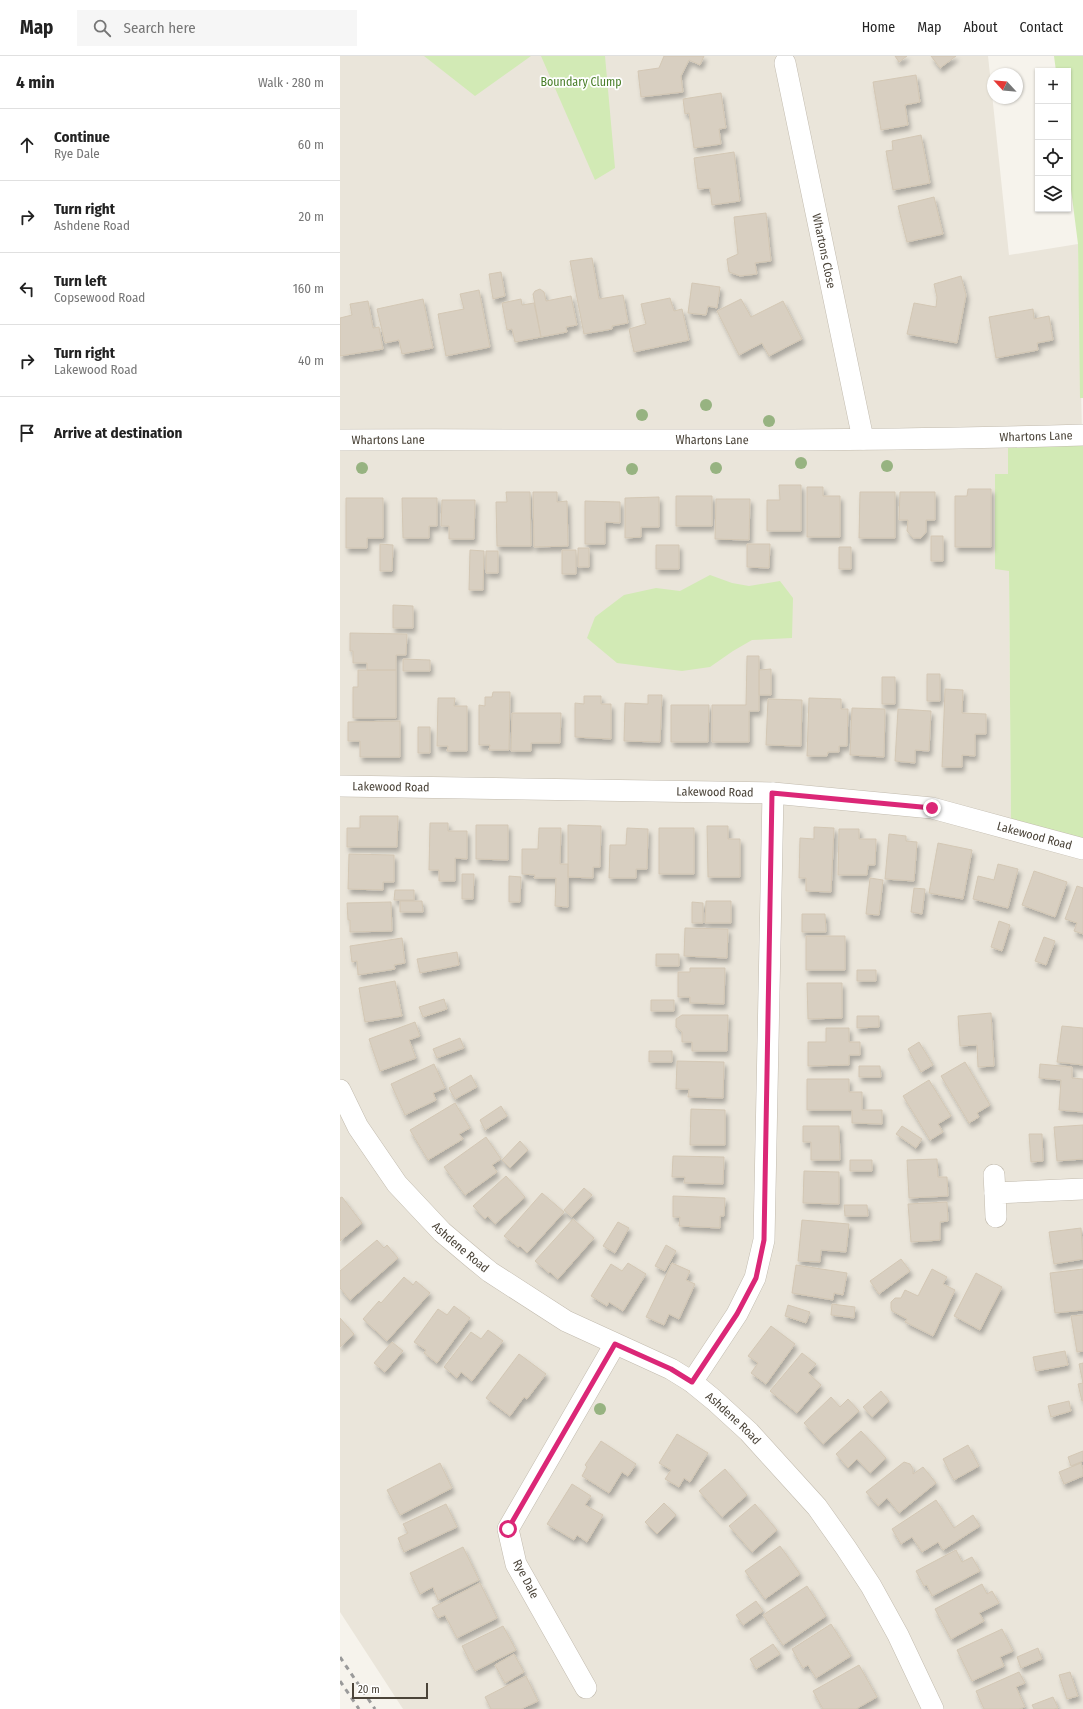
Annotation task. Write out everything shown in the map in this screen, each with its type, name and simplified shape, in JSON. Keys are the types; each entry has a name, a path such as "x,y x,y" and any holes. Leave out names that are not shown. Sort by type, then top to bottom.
{"street":[{"name":"Whartons Close","path":"785,63 863,439"},
{"name":"Whartons Lane","path":"340,440 863,439 1008,438 1083,435"},
{"name":"Lakewood Road","path":"340,786 772,793 932,808 1083,849"},
{"path":"692,1382 737,1314 756,1278 764,1240 772,793"},
{"name":"Ashdene Road","path":"340,1090 358,1127 397,1184 442,1232 490,1272 544,1308 566,1321 671,1369 692,1382 749,1432 817,1507 871,1586 898,1635 933,1709"},
{"path":"996,1217 994,1184 1083,1189"},
{"name":"Rye Dale","path":"586,1688 516,1564 508,1529 615,1344"}],"shaded area":[{"path":"340,56 988,56 989,68 987,68 987,104 993,104 1009,255 1078,244 1082,435 1008,439 1011,829 1083,849 1083,1709 403,1709 340,1612"}],"green space":[{"name":"Boundary Clump","path":"424,56 531,56 475,96"},
{"name":"Boundary Clump","path":"541,56 605,56 615,168 595,180"},
{"path":"1054,56 1083,56 1083,398 1080,398 1078,244 1071,189 1071,68 1056,68"},
{"path":"1083,435 1083,849 1011,829 1009,571 995,569 995,474 1008,474 1008,438"},
{"path":"710,575 732,583 749,586 780,581 793,598 792,638 752,640 710,667 682,671 617,663 587,638 595,617 624,595 656,588 680,591"}],"building":[{"path":"664,56 704,56 700,65 689,60 681,76 683,92 641,97 638,71 659,68"},
{"path":"895,56 907,56 899,62"},
{"path":"931,56 956,56 940,68"},
{"path":"916,75 920,102 905,105 908,125 881,130 873,82"},
{"path":"721,93 726,128 719,129 721,144 694,148 689,113 685,114 683,99"},
{"path":"921,135 930,183 893,190 886,151 893,150 892,141"},
{"path":"734,152 740,201 712,205 710,188 698,189 694,158"},
{"path":"934,197 943,234 907,242 898,206"},
{"path":"766,213 771,261 755,263 757,274 740,276 729,272 727,259 738,254 734,217"},
{"path":"592,258 599,299 623,295 628,323 612,326 612,329 584,334 570,261"},
{"path":"501,272 505,296 493,299 489,274"},
{"path":"961,276 966,295 957,343 907,334 914,303 936,307 937,297 934,284"},
{"path":"692,283 720,287 717,308 708,306 706,315 688,313"},
{"path":"540,289 544,292 546,301 571,296 577,325 566,327 567,332 541,337 533,294 535,291"},
{"path":"479,290 490,347 446,356 438,314 464,309 460,294"},
{"path":"670,298 674,311 682,309 689,340 634,352 629,329 646,324 641,304"},
{"path":"423,299 433,348 402,354 399,340 385,343 377,309"},
{"path":"521,299 522,305 534,303 541,337 515,342 512,329 507,330 502,303"},
{"path":"741,299 751,317 783,301 802,339 769,356 762,343 739,355 717,311"},
{"path":"368,301 373,328 379,327 383,349 340,356 340,318 352,315 350,304"},
{"path":"1033,309 1034,319 1049,316 1053,340 1037,343 1038,350 996,358 989,317"},
{"path":"779,485 801,485 801,531 767,531 767,500 780,500"},
{"path":"807,487 823,487 823,496 840,496 840,537 807,537"},
{"path":"968,489 991,489 991,547 955,547 955,496 967,496"},
{"path":"506,492 530,492 531,546 497,546 496,502 507,502"},
{"path":"533,492 557,492 557,502 567,501 568,546 534,547"},
{"path":"860,492 895,492 895,538 859,538"},
{"path":"900,492 935,492 935,520 926,520 926,532 921,538 913,538 907,531 908,520 899,520"},
{"path":"676,496 712,496 712,526 676,526"},
{"path":"659,497 659,527 641,527 641,537 625,538 625,498"},
{"path":"346,498 383,498 383,538 367,538 367,548 346,548"},
{"path":"402,498 437,498 437,526 429,526 429,538 403,538"},
{"path":"716,499 750,499 749,540 715,539"},
{"path":"442,500 475,500 474,539 449,539 449,526 441,526"},
{"path":"585,501 620,502 620,523 605,522 605,544 585,544"},
{"path":"931,536 943,536 943,561 931,561"},
{"path":"380,544 393,545 392,571 380,571"},
{"path":"747,544 770,544 769,568 747,567"},
{"path":"656,545 679,545 679,569 656,569"},
{"path":"839,547 851,547 851,569 839,569"},
{"path":"578,548 589,548 589,567 578,567"},
{"path":"470,550 484,551 483,590 469,590"},
{"path":"562,550 576,550 576,574 562,574"},
{"path":"486,551 498,551 498,573 486,573"},
{"path":"393,605 413,606 413,628 393,628"},
{"path":"350,633 407,634 406,655 396,655 396,670 367,670 367,663 353,663 353,651 350,651"},
{"path":"747,656 759,656 759,711 749,711 749,742 712,742 712,705 746,705"},
{"path":"403,659 430,660 430,671 403,671"},
{"path":"771,669 771,695 759,695 759,670"},
{"path":"358,670 396,670 396,718 353,718 353,687 358,687"},
{"path":"927,674 940,674 940,701 927,701"},
{"path":"882,677 895,677 895,704 882,704"},
{"path":"945,689 963,690 962,713 986,714 986,734 975,734 975,756 962,755 962,767 942,767"},
{"path":"493,692 510,692 509,750 489,750 490,745 479,745 479,705 485,706 485,697 492,697"},
{"path":"648,695 662,695 660,742 624,741 625,703 648,704"},
{"path":"584,696 601,696 601,704 611,704 611,739 575,737 575,703 584,704"},
{"path":"438,698 455,698 454,706 467,706 467,751 447,751 448,746 437,746"},
{"path":"809,698 841,699 841,709 848,709 847,746 839,746 839,752 828,752 827,756 807,756"},
{"path":"768,699 802,700 801,746 766,745"},
{"path":"671,705 709,705 708,742 671,742"},
{"path":"852,708 885,709 884,757 850,755"},
{"path":"898,709 931,711 929,751 915,750 915,763 895,761"},
{"path":"512,713 561,713 560,743 531,743 531,751 511,751"},
{"path":"400,721 400,757 360,757 360,741 348,741 348,722"},
{"path":"418,727 430,727 430,753 418,753"},
{"path":"360,816 398,816 397,847 347,847 347,828 360,828"},
{"path":"430,823 448,823 448,831 467,831 467,859 455,858 455,881 439,881 439,870 429,870"},
{"path":"476,825 508,825 508,860 476,859"},
{"path":"568,825 601,826 600,867 593,867 593,878 568,877"},
{"path":"707,826 728,826 728,839 740,839 740,877 708,877"},
{"path":"814,827 834,828 831,892 806,891 806,878 799,878 800,838 814,839"},
{"path":"539,828 561,828 560,864 568,864 568,907 555,906 556,878 534,878 535,875 522,874 522,849 538,849"},
{"path":"627,828 648,829 647,869 636,869 636,878 609,878 610,845 626,845"},
{"path":"659,828 694,828 694,874 659,874"},
{"path":"839,829 859,829 859,839 876,839 875,865 868,865 867,875 838,875"},
{"path":"889,834 906,836 906,841 917,842 914,881 885,879"},
{"path":"938,843 972,850 963,899 929,893"},
{"path":"349,854 394,855 394,882 383,882 383,890 348,889"},
{"path":"998,864 1018,869 1008,908 973,899 978,876 994,880"},
{"path":"1034,871 1067,882 1055,917 1022,905"},
{"path":"462,874 474,874 473,899 462,899"},
{"path":"509,876 521,877 520,902 509,902"},
{"path":"870,878 883,880 879,915 866,914"},
{"path":"1077,886 1083,888 1083,934 1074,931 1077,923 1065,919"},
{"path":"914,888 925,889 922,914 911,912"},
{"path":"395,890 414,890 414,900 394,900"},
{"path":"400,901 422,901 423,912 400,912"},
{"path":"706,901 731,901 731,923 705,923"},
{"path":"391,902 392,931 350,932 350,920 348,920 347,903"},
{"path":"692,902 703,903 703,923 692,923"},
{"path":"802,914 825,914 826,932 802,932"},
{"path":"999,921 1010,925 1002,951 991,947"},
{"path":"685,928 728,929 727,958 684,956"},
{"path":"806,936 845,936 845,970 806,970"},
{"path":"1044,937 1055,941 1046,965 1035,961"},
{"path":"402,938 405,963 394,965 395,969 358,975 357,961 352,962 350,946"},
{"path":"457,952 459,965 420,973 417,959"},
{"path":"656,954 679,954 679,966 656,966"},
{"path":"690,968 725,968 724,1004 690,1003 690,997 678,997 678,972 690,972"},
{"path":"857,970 876,970 876,981 857,981"},
{"path":"395,981 402,1016 365,1022 359,988"},
{"path":"807,983 842,983 842,1018 808,1019"},
{"path":"444,999 447,1009 423,1017 419,1007"},
{"path":"651,1000 674,1000 674,1011 651,1011"},
{"path":"991,1013 994,1066 978,1067 977,1045 960,1046 958,1016"},
{"path":"682,1015 728,1015 727,1051 692,1051 692,1042 682,1042 682,1032 676,1027 676,1019"},
{"path":"857,1016 879,1016 879,1027 857,1028"},
{"path":"415,1022 420,1036 409,1040 416,1058 380,1071 369,1039"},
{"path":"1062,1026 1083,1028 1083,1065 1057,1062"},
{"path":"826,1028 849,1028 849,1042 860,1042 860,1055 849,1055 849,1065 808,1066 808,1042 826,1042"},
{"path":"460,1038 464,1048 437,1058 433,1049"},
{"path":"919,1042 933,1065 921,1072 908,1049"},
{"path":"649,1051 672,1051 672,1062 649,1062"},
{"path":"677,1061 724,1062 723,1098 688,1097 689,1089 676,1089"},
{"path":"965,1062 990,1105 977,1113 979,1117 969,1123 941,1076"},
{"path":"434,1064 445,1088 433,1093 436,1100 405,1115 391,1084"},
{"path":"1040,1064 1072,1067 1072,1078 1083,1079 1083,1112 1059,1110 1061,1080 1039,1078"},
{"path":"859,1066 880,1066 881,1077 859,1077"},
{"path":"471,1075 477,1087 455,1099 449,1088"},
{"path":"807,1079 849,1079 849,1092 862,1092 862,1110 882,1110 882,1124 852,1123 852,1110 807,1110"},
{"path":"929,1080 951,1116 938,1124 943,1132 930,1140 903,1096"},
{"path":"455,1103 470,1128 459,1134 463,1139 428,1160 410,1130"},
{"path":"501,1106 507,1116 485,1130 480,1120"},
{"path":"691,1109 725,1110 725,1145 690,1145"},
{"path":"1083,1125 1083,1159 1057,1161 1054,1127"},
{"path":"803,1126 839,1126 840,1160 811,1160 811,1142 803,1142"},
{"path":"902,1126 922,1139 916,1148 896,1134"},
{"path":"1029,1134 1042,1134 1043,1161 1031,1162"},
{"path":"486,1137 501,1159 492,1165 497,1172 465,1195 444,1167"},
{"path":"520,1141 528,1150 510,1168 502,1160"},
{"path":"673,1156 724,1157 723,1184 684,1183 685,1177 672,1177"},
{"path":"937,1159 938,1177 947,1177 948,1196 909,1198 907,1160"},
{"path":"850,1160 872,1160 872,1171 850,1171"},
{"path":"804,1171 839,1172 839,1204 803,1203"},
{"path":"506,1176 525,1197 495,1224 488,1216 485,1219 473,1206"},
{"path":"584,1188 592,1195 572,1217 564,1210"},
{"path":"542,1193 564,1212 527,1253 520,1246 518,1247 504,1236"},
{"path":"673,1196 725,1198 724,1216 720,1216 720,1228 679,1226 680,1217 673,1217"},
{"path":"342,1197 362,1223 340,1241 340,1198"},
{"path":"947,1202 948,1221 940,1222 940,1240 911,1242 908,1204"},
{"path":"844,1205 867,1205 868,1216 845,1216"},
{"path":"573,1219 594,1238 558,1279 535,1261"},
{"path":"802,1220 849,1224 846,1252 821,1250 820,1262 798,1261"},
{"path":"618,1222 629,1228 615,1253 603,1246"},
{"path":"1081,1228 1083,1259 1054,1264 1049,1232"},
{"path":"377,1240 384,1248 387,1245 398,1258 350,1300 340,1288 340,1271"},
{"path":"666,1245 676,1251 665,1271 655,1266"},
{"path":"901,1259 910,1271 879,1294 870,1281"},
{"path":"628,1263 646,1274 623,1311 609,1302 607,1306 591,1296 611,1264 622,1271"},
{"path":"672,1263 690,1271 686,1280 695,1284 679,1319 669,1314 664,1325 646,1317"},
{"path":"796,1265 847,1273 843,1295 834,1293 833,1300 792,1293"},
{"path":"932,1269 947,1277 943,1284 955,1290 933,1336 905,1322 907,1319 892,1311 891,1308 891,1302 895,1298 901,1298 905,1290 918,1296"},
{"path":"1083,1269 1083,1310 1055,1313 1050,1273"},
{"path":"976,1273 1002,1287 980,1330 954,1316"},
{"path":"404,1277 413,1285 416,1281 430,1293 387,1341 363,1319 379,1301 381,1303"},
{"path":"832,1304 855,1307 854,1318 831,1315"},
{"path":"788,1305 810,1312 806,1323 785,1316"},
{"path":"454,1306 470,1318 437,1363 424,1353 426,1350 414,1342 438,1309 447,1315"},
{"path":"1083,1315 1083,1351 1077,1352 1071,1316"},
{"path":"340,1318 354,1334 340,1347"},
{"path":"771,1326 795,1344 766,1384 751,1373 758,1363 748,1356"},
{"path":"488,1330 503,1341 472,1381 461,1372 457,1378 444,1367 471,1332 481,1339"},
{"path":"392,1342 403,1351 385,1372 374,1363"},
{"path":"1065,1351 1068,1365 1036,1371 1033,1357"},
{"path":"802,1353 816,1364 808,1373 821,1385 797,1413 770,1391"},
{"path":"519,1354 546,1374 527,1399 524,1397 510,1416 486,1398"},
{"path":"1083,1363 1083,1383 1079,1364"},
{"path":"1083,1383 1083,1401 1082,1401 1078,1384"},
{"path":"881,1391 889,1401 872,1417 863,1407"},
{"path":"831,1397 840,1407 848,1399 859,1411 823,1444 804,1423"},
{"path":"1069,1401 1071,1411 1051,1417 1048,1406"},
{"path":"861,1431 886,1458 870,1473 857,1459 848,1468 836,1454"},
{"path":"677,1434 708,1453 690,1482 684,1478 679,1487 665,1479 671,1470 659,1463"},
{"path":"601,1441 636,1464 628,1476 622,1472 609,1493 582,1476 587,1467 585,1465"},
{"path":"968,1445 979,1466 954,1480 943,1459"},
{"path":"1083,1451 1083,1461 1071,1466 1068,1457"},
{"path":"904,1462 910,1464 913,1469 913,1474 923,1467 936,1483 899,1513 887,1498 878,1506 866,1492"},
{"path":"440,1463 452,1488 400,1515 387,1490"},
{"path":"1081,1463 1083,1476 1064,1484 1059,1472"},
{"path":"725,1469 747,1495 722,1517 699,1491"},
{"path":"572,1484 591,1496 585,1505 603,1515 587,1542 577,1535 574,1540 547,1524"},
{"path":"936,1500 954,1528 973,1515 980,1526 943,1550 938,1542 922,1552 912,1537 901,1544 892,1529"},
{"path":"664,1503 676,1515 657,1534 645,1522"},
{"path":"446,1504 457,1527 404,1552 398,1538 408,1533 403,1524"},
{"path":"755,1504 777,1530 752,1552 729,1526"},
{"path":"780,1546 800,1574 765,1599 745,1571"},
{"path":"463,1547 479,1580 438,1600 433,1587 420,1594 410,1573"},
{"path":"956,1550 962,1562 972,1557 980,1571 932,1596 927,1585 924,1586 916,1571"},
{"path":"480,1583 497,1618 457,1638 445,1615 438,1618 432,1608"},
{"path":"982,1584 987,1594 992,1591 999,1603 979,1613 984,1621 951,1639 935,1609"},
{"path":"807,1586 826,1616 783,1645 763,1615"},
{"path":"756,1601 763,1611 743,1625 736,1615"},
{"path":"831,1624 851,1656 816,1678 808,1665 803,1668 792,1649"},
{"path":"503,1626 516,1650 475,1671 462,1646"},
{"path":"1002,1629 1013,1651 1000,1657 1004,1666 972,1681 957,1650"},
{"path":"773,1644 780,1654 756,1669 750,1659"},
{"path":"1038,1648 1042,1659 1021,1668 1017,1657"},
{"path":"514,1654 524,1672 505,1683 495,1665"},
{"path":"859,1665 877,1697 856,1709 823,1709 813,1691"},
{"path":"1019,1672 1025,1683 1016,1687 1025,1707 1019,1709 984,1709 976,1691"},
{"path":"1070,1672 1078,1696 1067,1699 1059,1675"},
{"path":"526,1676 538,1701 521,1709 491,1709 485,1697"},
{"path":"1053,1697 1058,1708 1034,1709 1032,1705"}],"railway":[{"path":"340,1657 375,1709"},
{"path":"340,1681 359,1709"}],"route":[{"path":"508,1529 615,1344 671,1369 692,1382 737,1314 756,1278 764,1240 772,793 932,808"}]}
